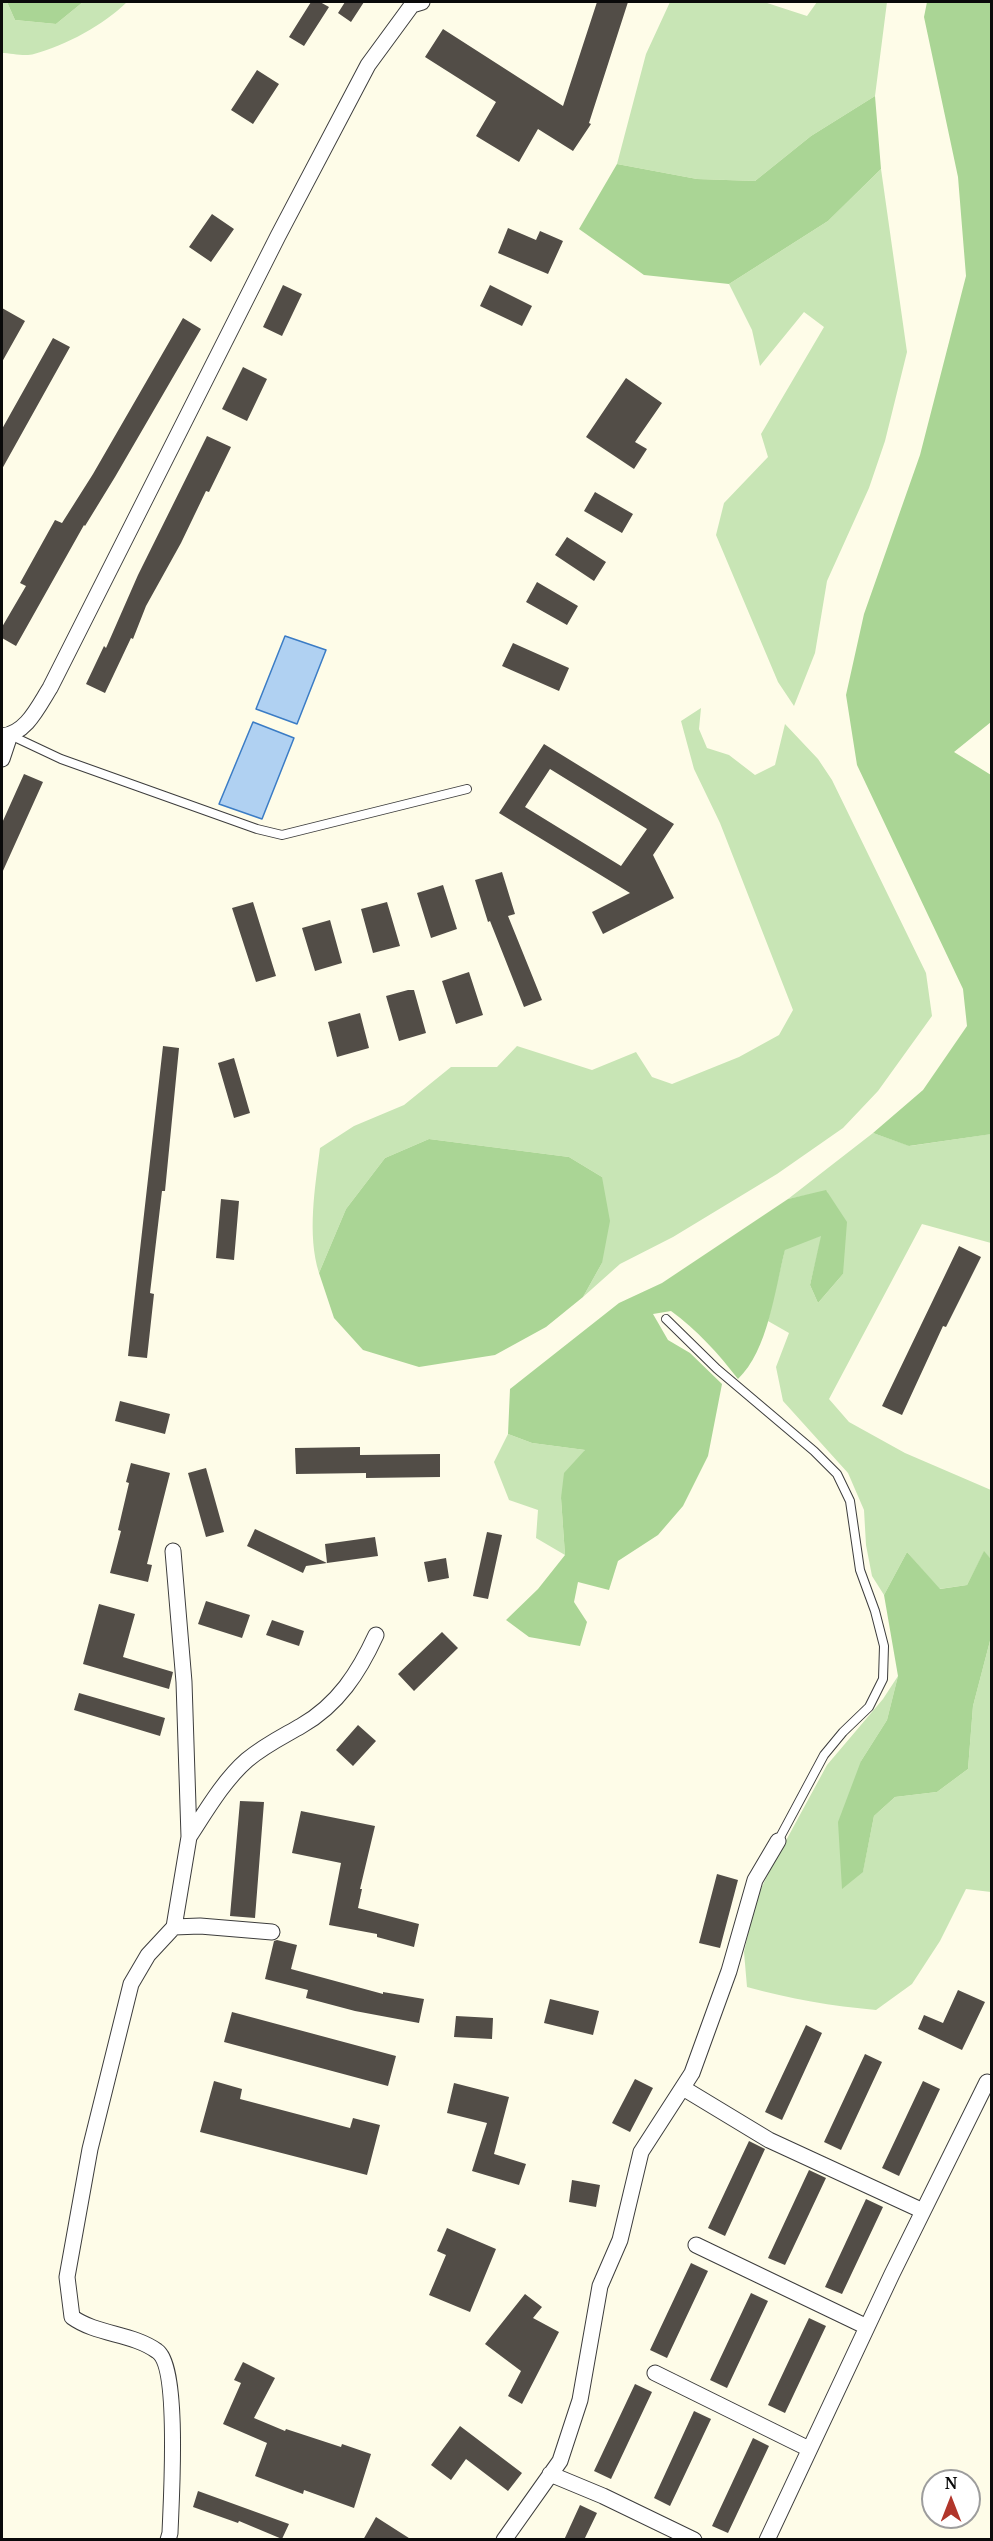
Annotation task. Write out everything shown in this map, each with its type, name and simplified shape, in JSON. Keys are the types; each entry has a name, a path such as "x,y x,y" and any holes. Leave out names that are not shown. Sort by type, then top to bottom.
{"street":[{"path":"2,759 6,736 23,728 50,688 214,362 368,65 412,5 422,2"},
{"path":"168,2540 170,2533 171,2399 167,2365 160,2352 143,2344 85,2326 72,2317 67,2277 90,2149 131,1984 148,1955 174,1927 189,1837 184,1682 173,1551"},
{"path":"189,1837 213,1800 244,1762 269,1742 303,1725 328,1708 340,1695 366,1656 376,1635"},
{"path":"504,2540 560,2461 580,2400 600,2286 620,2240 636,2183 641,2152 692,2073 729,1971 755,1880 778,1840"},
{"path":"174,1927 200,1926 272,1932"},
{"path":"767,2540 867,2327 987,2082"},
{"path":"683,2088 769,2140 923,2211"},
{"path":"696,2245 867,2327"},
{"path":"655,2373 809,2449"},
{"path":"550,2474 603,2496 694,2540"}],"lane":[{"path":"6,736 61,759 257,829 282,835 467,789"},
{"path":"666,1319 717,1369 814,1451 837,1474 850,1501 860,1570 875,1611 884,1646 883,1679 869,1707 843,1732 824,1755 778,1840"}],"green space":[{"path":"2,2 7,2 15,20 56,24 83,2 127,2 108,18 84,33 59,46 26,55 2,53"},
{"path":"7,2 83,2 56,24 15,20"},
{"path":"670,2 764,2 807,16 817,2 887,2 875,96 811,136 755,181 697,179 617,164 646,54"},
{"path":"927,2 991,2 991,722 954,752 991,775 992,1134 909,1146 873,1133 923,1090 967,1026 963,989 857,765 846,695 864,614 920,455 966,276 958,177 924,17"},
{"path":"875,96 881,169 828,221 729,284 644,275 579,229 617,164 697,179 755,181 811,136"},
{"path":"881,169 907,352 885,441 869,488 827,581 815,653 794,706 778,682 716,535 724,503 768,457 761,434 824,327 804,312 760,366 752,330 729,284 828,221"},
{"path":"701,708 699,729 707,748 729,755 755,775 775,765 785,724 818,759 832,780 926,973 932,1016 878,1091 843,1128 777,1174 673,1237 620,1264 583,1297 602,1263 602,1177 569,1157 429,1139 385,1158 346,1209 319,1273 313,1243 313,1227 314,1195 320,1148 354,1126 404,1105 451,1067 497,1067 517,1046 592,1070 636,1052 652,1077 672,1084 739,1057 779,1035 793,1010 720,823 694,769 681,721"},
{"path":"873,1133 910,1146 991,1134 991,1243 922,1224 829,1399 849,1422 905,1453 991,1490 991,1559 984,1552 967,1585 939,1589 907,1552 884,1595 872,1576 866,1545 864,1510 848,1473 783,1401 776,1367 789,1333 768,1321 785,1249 822,1235 810,1285 818,1303 843,1274 827,1191 788,1199"},
{"path":"429,1139 569,1157 602,1177 610,1221 602,1263 583,1297 546,1327 495,1355 419,1367 363,1350 334,1318 319,1273 346,1209 385,1158"},
{"path":"826,1190 847,1222 843,1274 818,1303 810,1285 821,1236 785,1250 774,1301 757,1353 738,1379 707,1342 671,1311 653,1314 668,1340 690,1353 722,1384 708,1456 683,1506 658,1535 618,1561 609,1590 578,1582 574,1602 587,1622 580,1646 529,1637 506,1620 538,1589 565,1555 561,1498 564,1473 585,1450 532,1443 508,1434 510,1389 619,1303 662,1283 788,1199"},
{"path":"508,1434 532,1443 585,1450 561,1498 565,1555 536,1538 538,1510 509,1500 494,1462"},
{"path":"984,1551 991,1559 991,1637 973,1706 968,1769 937,1792 895,1797 874,1816 863,1872 842,1889 838,1822 861,1761 887,1720 898,1676 884,1595 907,1552 940,1589 967,1585"},
{"path":"991,1637 991,1892 966,1889 940,1941 912,1984 876,2010 811,2002 747,1987 744,1952 756,1899 827,1765 883,1699 898,1676 887,1720 861,1761 863,1871 874,1816 895,1797 937,1792 968,1769 973,1706"}],"water":[{"path":"285,636 326,650 297,724 256,709"},
{"path":"253,722 294,738 262,819 219,804"}],"building":[{"path":"311,2 320,2 329,7 304,46 289,37"},
{"path":"345,2 364,2 351,22 338,13"},
{"path":"597,2 628,2 589,123 591,124 573,151 538,129 519,162 476,136 496,102 425,57 443,29 563,106"},
{"path":"257,70 279,84 253,124 231,110"},
{"path":"212,214 234,229 211,262 189,247"},
{"path":"508,228 536,240 540,231 563,241 548,274 498,253"},
{"path":"283,285 302,294 282,336 263,327"},
{"path":"490,285 532,306 522,326 480,306"},
{"path":"2,308 25,321 2,362"},
{"path":"183,318 201,329 115,477 84,525 16,646 2,638 2,627 26,586 20,583 55,520 62,523 93,474"},
{"path":"53,338 70,347 2,469 2,429"},
{"path":"243,367 267,379 247,421 222,409"},
{"path":"626,378 662,403 635,442 647,449 634,469 586,437"},
{"path":"207,436 231,447 209,492 206,491 181,543 146,606 133,639 131,638 105,693 86,684 104,646 106,648 138,575"},
{"path":"595,492 633,514 622,533 584,511"},
{"path":"567,537 606,562 594,581 555,555"},
{"path":"537,582 578,606 567,625 526,602"},
{"path":"513,643 569,668 559,691 502,666"},
{"path":"544,744 674,824 653,855 674,898 603,934 592,912 630,893 499,813","holes":["550,769 647,829 621,866 525,807"]},
{"path":"24,774 43,782 2,873 2,823"},
{"path":"502,872 515,914 508,916 542,1000 524,1007 490,921 488,922 475,880"},
{"path":"443,885 457,929 431,938 417,893"},
{"path":"253,902 276,976 256,982 232,908"},
{"path":"387,902 400,946 373,953 361,909"},
{"path":"330,920 342,963 315,971 302,928"},
{"path":"469,972 483,1015 456,1024 442,981"},
{"path":"414,990 426,1033 399,1041 386,996"},
{"path":"360,1013 369,1048 337,1057 328,1022"},
{"path":"163,1046 179,1048 165,1191 162,1191 150,1293 154,1294 147,1358 128,1356"},
{"path":"234,1058 250,1113 234,1118 218,1063"},
{"path":"221,1199 239,1201 234,1260 216,1258"},
{"path":"959,1246 981,1257 946,1327 943,1326 902,1415 882,1406"},
{"path":"120,1401 170,1414 165,1434 115,1421"},
{"path":"360,1447 360,1455 440,1454 440,1477 366,1478 366,1473 296,1474 295,1448"},
{"path":"131,1463 170,1473 147,1564 152,1565 148,1582 110,1573 121,1531 118,1530 129,1483 126,1482"},
{"path":"206,1468 224,1532 206,1537 188,1473"},
{"path":"255,1529 327,1563 306,1566 303,1573 247,1546"},
{"path":"487,1532 502,1535 488,1599 473,1596"},
{"path":"375,1537 378,1556 327,1563 325,1544"},
{"path":"446,1558 449,1578 428,1582 424,1562"},
{"path":"206,1601 250,1615 242,1638 198,1624"},
{"path":"99,1604 135,1614 123,1657 173,1672 169,1689 83,1664"},
{"path":"272,1620 304,1631 299,1646 266,1635"},
{"path":"442,1632 458,1648 414,1691 398,1674"},
{"path":"79,1693 165,1718 160,1736 74,1710"},
{"path":"358,1725 376,1741 353,1766 336,1750"},
{"path":"240,1801 264,1802 255,1918 230,1916"},
{"path":"301,1811 375,1826 360,1889 362,1889 358,1908 419,1924 414,1947 377,1937 377,1934 329,1925 341,1863 292,1853"},
{"path":"717,1874 738,1880 720,1948 699,1943"},
{"path":"274,1941 297,1945 291,1969 383,1994 383,1992 424,1999 419,2023 355,2011 306,1998 308,1990 265,1979"},
{"path":"958,1990 985,2002 962,2050 918,2029 924,2015 943,2023"},
{"path":"550,1999 599,2011 593,2035 544,2023"},
{"path":"232,2012 396,2056 388,2086 224,2042"},
{"path":"456,2016 493,2018 492,2039 454,2037"},
{"path":"806,2025 822,2033 782,2120 765,2112"},
{"path":"865,2054 882,2062 841,2150 824,2142"},
{"path":"635,2079 653,2088 630,2132 612,2123"},
{"path":"214,2081 242,2089 240,2099 350,2128 353,2118 380,2125 367,2175 200,2132"},
{"path":"923,2081 940,2089 899,2176 882,2168"},
{"path":"454,2083 509,2097 494,2154 526,2164 519,2185 472,2171 487,2123 447,2113"},
{"path":"749,2141 765,2149 725,2236 708,2228"},
{"path":"809,2170 826,2178 785,2265 768,2258"},
{"path":"572,2180 600,2185 596,2207 569,2202"},
{"path":"866,2199 883,2207 842,2294 825,2287"},
{"path":"447,2228 496,2249 470,2312 429,2295 446,2255 437,2251"},
{"path":"691,2263 708,2271 667,2358 650,2350"},
{"path":"751,2293 768,2301 727,2388 710,2380"},
{"path":"525,2294 542,2307 533,2318 559,2332 522,2404 508,2396 521,2371 485,2344"},
{"path":"809,2318 826,2326 785,2413 768,2405"},
{"path":"243,2362 275,2378 254,2418 285,2431 286,2429 371,2454 354,2508 304,2490 303,2494 255,2476 267,2443 223,2424 241,2383 234,2380"},
{"path":"635,2384 652,2392 611,2479 594,2471"},
{"path":"694,2411 711,2419 670,2506 654,2498"},
{"path":"460,2426 522,2473 508,2491 466,2459 451,2480 431,2465"},
{"path":"753,2438 769,2446 728,2533 712,2526"},
{"path":"198,2491 289,2524 282,2539 239,2521 238,2523 193,2507"},
{"path":"580,2505 597,2513 584,2540 564,2540"},
{"path":"376,2517 412,2540 363,2540"}]}
